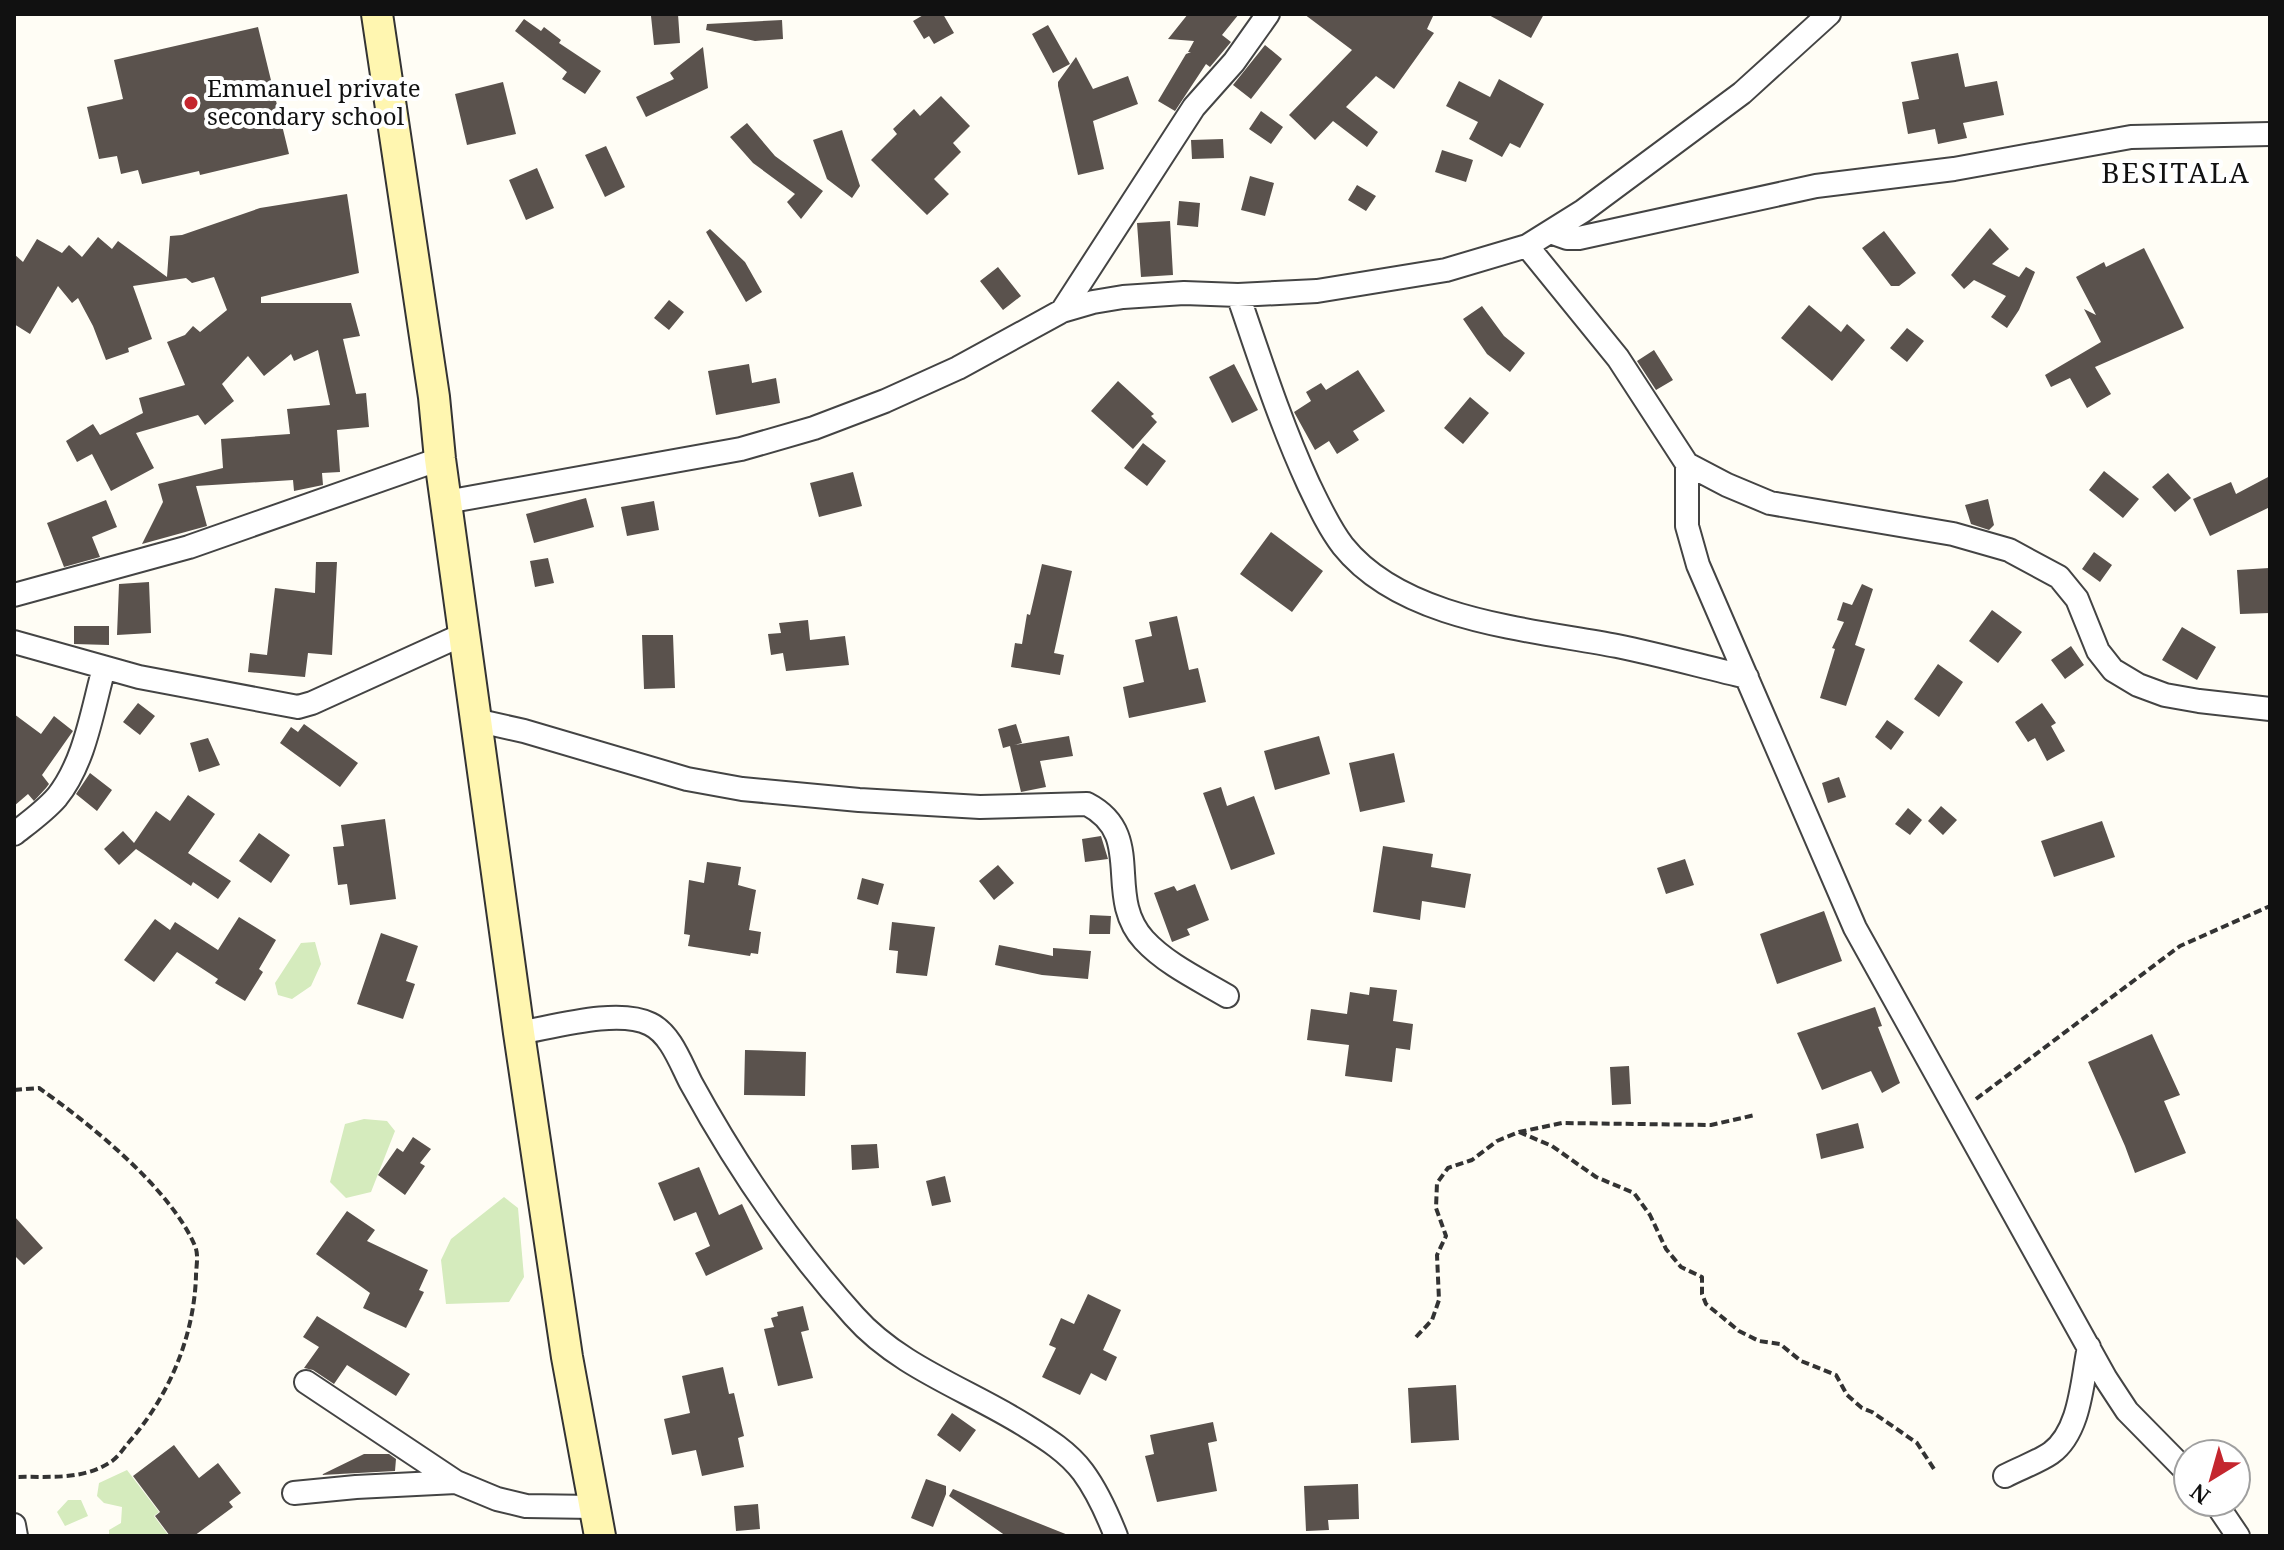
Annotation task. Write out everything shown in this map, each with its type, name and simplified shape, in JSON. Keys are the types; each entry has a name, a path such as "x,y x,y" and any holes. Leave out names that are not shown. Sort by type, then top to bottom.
{"main road":[{"path":"377,14 434,397 519,1033 567,1357 600,1536"}],"street":[{"path":"1062,311 1194,107 1234,62 1268,14"},
{"path":"446,502 741,449 814,428 958,368 1062,311 1123,297 1317,291 1381,283 1471,264 1527,246 1583,211 1742,93 1829,14"},
{"path":"1550,232 1567,238 1579,238 1816,186 1954,169 2131,137 2270,134"},
{"path":"1527,246 1618,358 1687,464 1770,503 1953,534 2009,550 2059,577 2077,599 2098,651 2113,670 2165,695 2270,709"},
{"path":"1238,295 1277,410 1316,499 1343,546 1357,561 1415,600 1456,615 1632,649 1747,677"},
{"path":"14,595 189,547 440,459"},
{"path":"1687,464 1686,513 1691,541 1855,928 2127,1411 2172,1457"},
{"path":"14,642 104,668 298,707 464,634"},
{"path":"14,834 54,800 66,784 78,760 104,668"},
{"path":"475,720 524,731 687,779 742,789 980,807 1087,804 1102,811 1113,823 1120,838 1124,898 1128,914 1144,939 1185,971 1227,996"},
{"path":"519,1033 602,1019 639,1020 660,1030 733,1157 770,1213 854,1316 890,1349 1012,1417 1058,1447 1081,1469 1094,1488 1116,1536"},
{"path":"2005,1476 2051,1453 2063,1441 2075,1416 2089,1347"},
{"path":"306,1382 456,1482 497,1499 526,1506 594,1507"},
{"path":"294,1493 456,1482"},
{"path":"2226,1518 2238,1536"},
{"path":"14,1525 16,1536"}],"path":[{"path":"1958,1113 2180,946 2270,906"},
{"path":"14,1090 39,1088 97,1132 158,1193 180,1220 197,1249 195,1306 178,1364 148,1421 111,1463 81,1476 14,1477"},
{"path":"1416,1337 1432,1320 1439,1300 1437,1255 1446,1236 1436,1208 1437,1183 1448,1168 1472,1160 1497,1141 1519,1132 1562,1123 1711,1125 1755,1115"},
{"path":"1519,1132 1552,1146 1596,1177 1634,1193 1650,1215 1666,1249 1681,1267 1702,1277 1702,1294 1706,1304 1739,1331 1759,1341 1780,1344 1801,1361 1836,1375 1847,1395 1862,1408 1917,1443 1936,1472"}],"green space":[{"path":"315,942 321,964 311,986 292,999 278,995 275,983 301,943"},
{"path":"364,1119 387,1121 395,1131 371,1192 346,1198 330,1182 345,1124"},
{"path":"504,1197 518,1208 524,1277 509,1302 446,1304 441,1260 451,1239"},
{"path":"127,1470 159,1512 154,1516 169,1536 109,1536 109,1530 121,1523 122,1507 104,1503 97,1496 99,1483"},
{"path":"68,1500 81,1500 88,1516 65,1526 57,1512"}],"building":[{"path":"678,14 680,43 654,45 651,16"},
{"path":"925,14 943,14 954,33 934,44 929,36 924,39 913,21"},
{"path":"1188,14 1239,14 1222,35 1231,42 1210,67 1206,64 1175,111 1158,101 1186,54 1191,52 1188,52 1194,41 1168,39"},
{"path":"1304,14 1434,14 1427,29 1434,33 1394,89 1376,76 1346,107 1378,132 1367,147 1333,121 1315,140 1289,115 1352,50"},
{"path":"1487,14 1544,14 1531,38"},
{"path":"524,19 541,31 544,27 561,40 559,43 601,71 585,94 562,79 567,72 515,31"},
{"path":"782,20 783,39 755,41 706,30 707,24"},
{"path":"1048,25 1070,64 1053,73 1032,34"},
{"name":"Emmanuel private secondary school","path":"258,27 289,154 200,175 199,171 142,184 138,170 121,174 117,156 99,159 87,107 123,99 114,60"},
{"path":"1265,45 1282,59 1251,99 1233,85"},
{"path":"703,47 708,88 646,117 636,97 674,79 670,73"},
{"path":"1958,53 1965,87 1997,81 2004,115 1963,123 1967,138 1938,144 1935,129 1908,134 1902,102 1919,99 1911,62"},
{"path":"1076,57 1093,89 1128,76 1138,104 1093,121 1104,169 1078,175 1058,86"},
{"path":"1499,79 1544,104 1520,148 1510,143 1502,157 1469,139 1478,122 1446,106 1459,81 1490,97"},
{"path":"503,82 516,134 467,145 455,94"},
{"path":"941,96 970,126 953,143 961,152 934,179 949,194 927,215 871,160 897,134 893,129 914,109 920,116"},
{"path":"1261,111 1283,127 1271,144 1249,129"},
{"path":"747,123 775,156 823,191 801,219 787,202 795,194 753,163 730,137"},
{"path":"842,130 860,186 852,198 827,179 813,140"},
{"path":"1223,139 1224,158 1192,159 1191,140"},
{"path":"606,146 625,187 605,197 585,155"},
{"path":"1442,150 1473,160 1466,182 1435,172"},
{"path":"537,168 554,208 526,220 509,180"},
{"path":"1250,176 1274,183 1265,216 1241,210"},
{"path":"1357,185 1376,196 1366,211 1348,200"},
{"path":"347,194 359,273 261,297 261,303 351,303 360,336 343,339 356,394 366,393 369,427 337,430 340,472 322,473 323,485 294,491 293,480 196,486 207,526 142,544 163,502 158,484 223,468 221,439 290,434 287,409 330,405 318,350 294,361 291,354 264,376 248,356 222,384 234,401 205,425 198,415 136,433 154,468 111,491 92,454 77,462 66,441 93,424 100,435 143,413 139,398 185,385 167,342 185,335 193,326 200,332 227,310 214,277 192,283 186,278 133,286 152,339 106,360 78,298 72,303 58,286 30,334 14,324 14,254 23,262 37,239 62,253 69,245 82,257 98,237 112,249 118,241 167,277 170,236 182,235 260,208"},
{"path":"1179,201 1200,203 1198,227 1177,225"},
{"path":"1170,221 1173,275 1141,277 1137,223"},
{"path":"1990,228 2009,249 1992,264 2019,277 2026,267 2035,272 2019,310 2007,328 1991,317 2006,296 1974,280 1964,289 1951,275"},
{"path":"710,229 745,262 762,292 746,302 706,232"},
{"path":"1884,231 1916,273 1899,286 1891,286 1862,248"},
{"path":"2144,248 2184,328 2095,367 2111,394 2087,408 2070,378 2051,387 2045,375 2101,342 2084,309 2096,315 2076,277 2104,262 2106,267"},
{"path":"998,267 1021,296 1003,310 980,281"},
{"path":"669,300 684,312 669,330 654,318"},
{"path":"1809,305 1841,332 1847,324 1865,340 1832,381 1781,338"},
{"path":"1482,306 1504,336 1525,353 1510,372 1487,354 1463,319"},
{"path":"1907,328 1924,341 1907,362 1890,348"},
{"path":"1654,350 1673,380 1656,390 1637,361"},
{"path":"749,364 752,383 776,378 780,403 716,415 708,371"},
{"path":"1234,364 1258,410 1232,423 1209,377"},
{"path":"1358,370 1385,411 1353,431 1359,440 1337,454 1329,441 1315,450 1294,412 1311,401 1306,392 1321,383 1326,390"},
{"path":"1118,381 1154,414 1151,416 1157,422 1133,449 1091,411"},
{"path":"1470,397 1489,413 1463,444 1444,428"},
{"path":"1143,443 1166,461 1147,486 1124,468"},
{"path":"2104,471 2139,499 2123,518 2089,490"},
{"path":"853,472 862,506 819,517 810,483"},
{"path":"2168,473 2191,498 2175,512 2152,487"},
{"path":"2270,476 2270,507 2210,536 2193,499 2231,482 2236,494"},
{"path":"586,498 594,527 534,543 526,514"},
{"path":"1988,499 1994,525 1989,530 1971,524 1965,505"},
{"path":"106,500 117,527 92,537 100,557 64,567 47,523"},
{"path":"654,501 659,530 627,536 621,507"},
{"path":"1271,532 1323,571 1292,612 1240,574"},
{"path":"2094,552 2112,565 2100,582 2082,569"},
{"path":"548,558 554,583 535,587 530,561"},
{"path":"316,562 337,562 332,655 308,653 305,677 248,672 250,653 267,655 275,588 315,593"},
{"path":"1042,564 1072,571 1054,653 1064,655 1060,675 1011,667 1015,643 1022,644 1027,614 1030,615"},
{"path":"2269,568 2270,613 2240,614 2237,570"},
{"path":"149,582 151,633 117,635 119,584"},
{"path":"1862,584 1873,589 1855,645 1865,649 1846,706 1820,698 1835,649 1832,648 1844,622 1837,620 1843,602 1852,605"},
{"path":"1992,610 2022,632 1998,663 1969,641"},
{"path":"1177,616 1189,670 1198,668 1206,702 1129,718 1123,687 1144,682 1135,640 1152,636 1149,622"},
{"path":"808,620 810,640 845,636 849,665 786,671 783,653 771,655 768,634 781,633 779,623"},
{"path":"74,626 109,626 109,645 74,644"},
{"path":"2182,627 2216,647 2197,680 2162,660"},
{"path":"642,635 673,635 675,688 644,689"},
{"path":"2071,646 2084,665 2065,679 2051,660"},
{"path":"1938,664 1963,682 1939,717 1914,699"},
{"path":"138,703 155,716 140,735 123,722"},
{"path":"2042,703 2056,723 2051,726 2065,751 2047,761 2035,738 2028,742 2015,722"},
{"path":"14,714 41,734 54,716 73,731 42,775 49,784 46,788 34,801 28,794 14,806"},
{"path":"1887,720 1904,732 1891,750 1875,737"},
{"path":"304,724 358,763 340,787 280,743 291,727 298,732"},
{"path":"1016,724 1022,743 1014,745 1069,736 1073,756 1040,761 1046,787 1021,792 1010,746 1003,748 998,729"},
{"path":"1319,736 1330,774 1275,790 1264,751"},
{"path":"208,738 220,765 199,772 190,743"},
{"path":"1394,753 1405,802 1360,812 1349,763"},
{"path":"90,773 112,790 97,811 76,794"},
{"path":"1839,777 1846,797 1828,803 1822,783"},
{"path":"1221,787 1227,806 1254,796 1275,854 1231,870 1203,793"},
{"path":"188,795 215,814 188,853 231,881 218,899 193,882 191,886 136,849 119,865 104,849 123,831 134,843 156,811 170,821"},
{"path":"1941,806 1957,820 1943,835 1928,821"},
{"path":"1908,808 1922,820 1910,835 1895,824"},
{"path":"385,819 396,899 350,905 347,884 338,885 333,847 344,846 341,825"},
{"path":"2102,821 2115,857 2054,877 2041,841"},
{"path":"259,833 290,855 271,883 239,861"},
{"path":"1101,836 1108,859 1085,862 1082,839"},
{"path":"1383,846 1433,854 1431,867 1471,874 1465,908 1422,901 1420,920 1373,912"},
{"path":"1685,859 1694,885 1666,894 1657,868"},
{"path":"707,862 741,867 738,885 756,890 749,930 761,932 758,954 751,953 750,956 688,946 690,935 684,934 689,880 704,883"},
{"path":"998,865 1014,883 994,900 979,881"},
{"path":"862,878 884,884 878,905 857,899"},
{"path":"1195,884 1209,920 1187,929 1190,935 1172,942 1154,893 1174,886 1177,891"},
{"path":"1824,911 1842,961 1777,984 1760,934"},
{"path":"1090,915 1111,916 1110,934 1089,934"},
{"path":"239,917 276,940 259,969 263,972 245,1001 215,983 218,979 177,952 154,982 124,960 155,919 170,930 175,922 218,950"},
{"path":"892,922 935,927 927,976 896,973 898,951 889,950"},
{"path":"381,933 418,946 406,981 415,984 403,1019 357,1004"},
{"path":"999,945 1053,956 1053,948 1091,951 1088,979 1042,975 995,965"},
{"path":"1370,987 1397,990 1393,1021 1413,1024 1410,1050 1396,1048 1392,1082 1345,1076 1349,1045 1307,1040 1311,1009 1347,1014 1350,992 1369,995"},
{"path":"1875,1007 1882,1026 1878,1027 1900,1083 1882,1093 1871,1071 1822,1090 1797,1033"},
{"path":"2152,1034 2180,1095 2164,1101 2186,1153 2135,1173 2088,1062"},
{"path":"745,1050 806,1052 805,1096 744,1095"},
{"path":"1629,1066 1631,1104 1612,1105 1610,1067"},
{"path":"1858,1123 1864,1148 1821,1159 1816,1134"},
{"path":"413,1137 431,1149 420,1163 425,1166 405,1195 378,1175 397,1148 403,1152"},
{"path":"877,1144 879,1168 852,1170 851,1145"},
{"path":"699,1167 719,1215 742,1204 763,1249 706,1276 695,1253 710,1246 696,1212 674,1221 658,1183"},
{"path":"945,1176 951,1202 932,1206 926,1181"},
{"path":"347,1211 375,1230 367,1241 428,1270 419,1290 424,1292 406,1328 363,1308 370,1293 316,1254"},
{"path":"14,1216 43,1248 24,1265 14,1255"},
{"path":"1088,1294 1121,1310 1103,1350 1117,1357 1106,1381 1091,1373 1080,1395 1042,1377 1056,1348 1049,1345 1061,1318 1074,1324"},
{"path":"803,1306 809,1330 801,1332 813,1378 778,1386 764,1329 774,1327 771,1318 778,1316 777,1312"},
{"path":"317,1316 410,1374 396,1396 347,1365 334,1384 313,1370 304,1368 319,1347 303,1337"},
{"path":"723,1367 729,1394 734,1393 744,1436 738,1438 744,1467 702,1476 696,1450 672,1455 664,1419 690,1413 682,1376"},
{"path":"1456,1385 1459,1440 1411,1443 1408,1388"},
{"path":"952,1413 976,1430 960,1452 937,1435"},
{"path":"1213,1422 1217,1441 1208,1443 1217,1491 1157,1502 1145,1456 1154,1454 1150,1435"},
{"path":"174,1445 199,1478 218,1463 241,1493 229,1502 233,1507 194,1536 170,1536 155,1516 160,1512 133,1476"},
{"path":"364,1454 389,1454 396,1459 395,1471 321,1475"},
{"path":"926,1479 946,1486 946,1494 933,1527 911,1518"},
{"path":"1358,1484 1359,1519 1328,1520 1329,1530 1306,1531 1304,1486"},
{"path":"953,1489 1068,1536 1006,1536 949,1496"},
{"path":"758,1504 760,1529 736,1531 734,1506"}],"place":[{"name":"Emmanuel private secondary school","path":"191,103"}],"district":[{"name":"BESITALA","path":"2176,173"}]}
